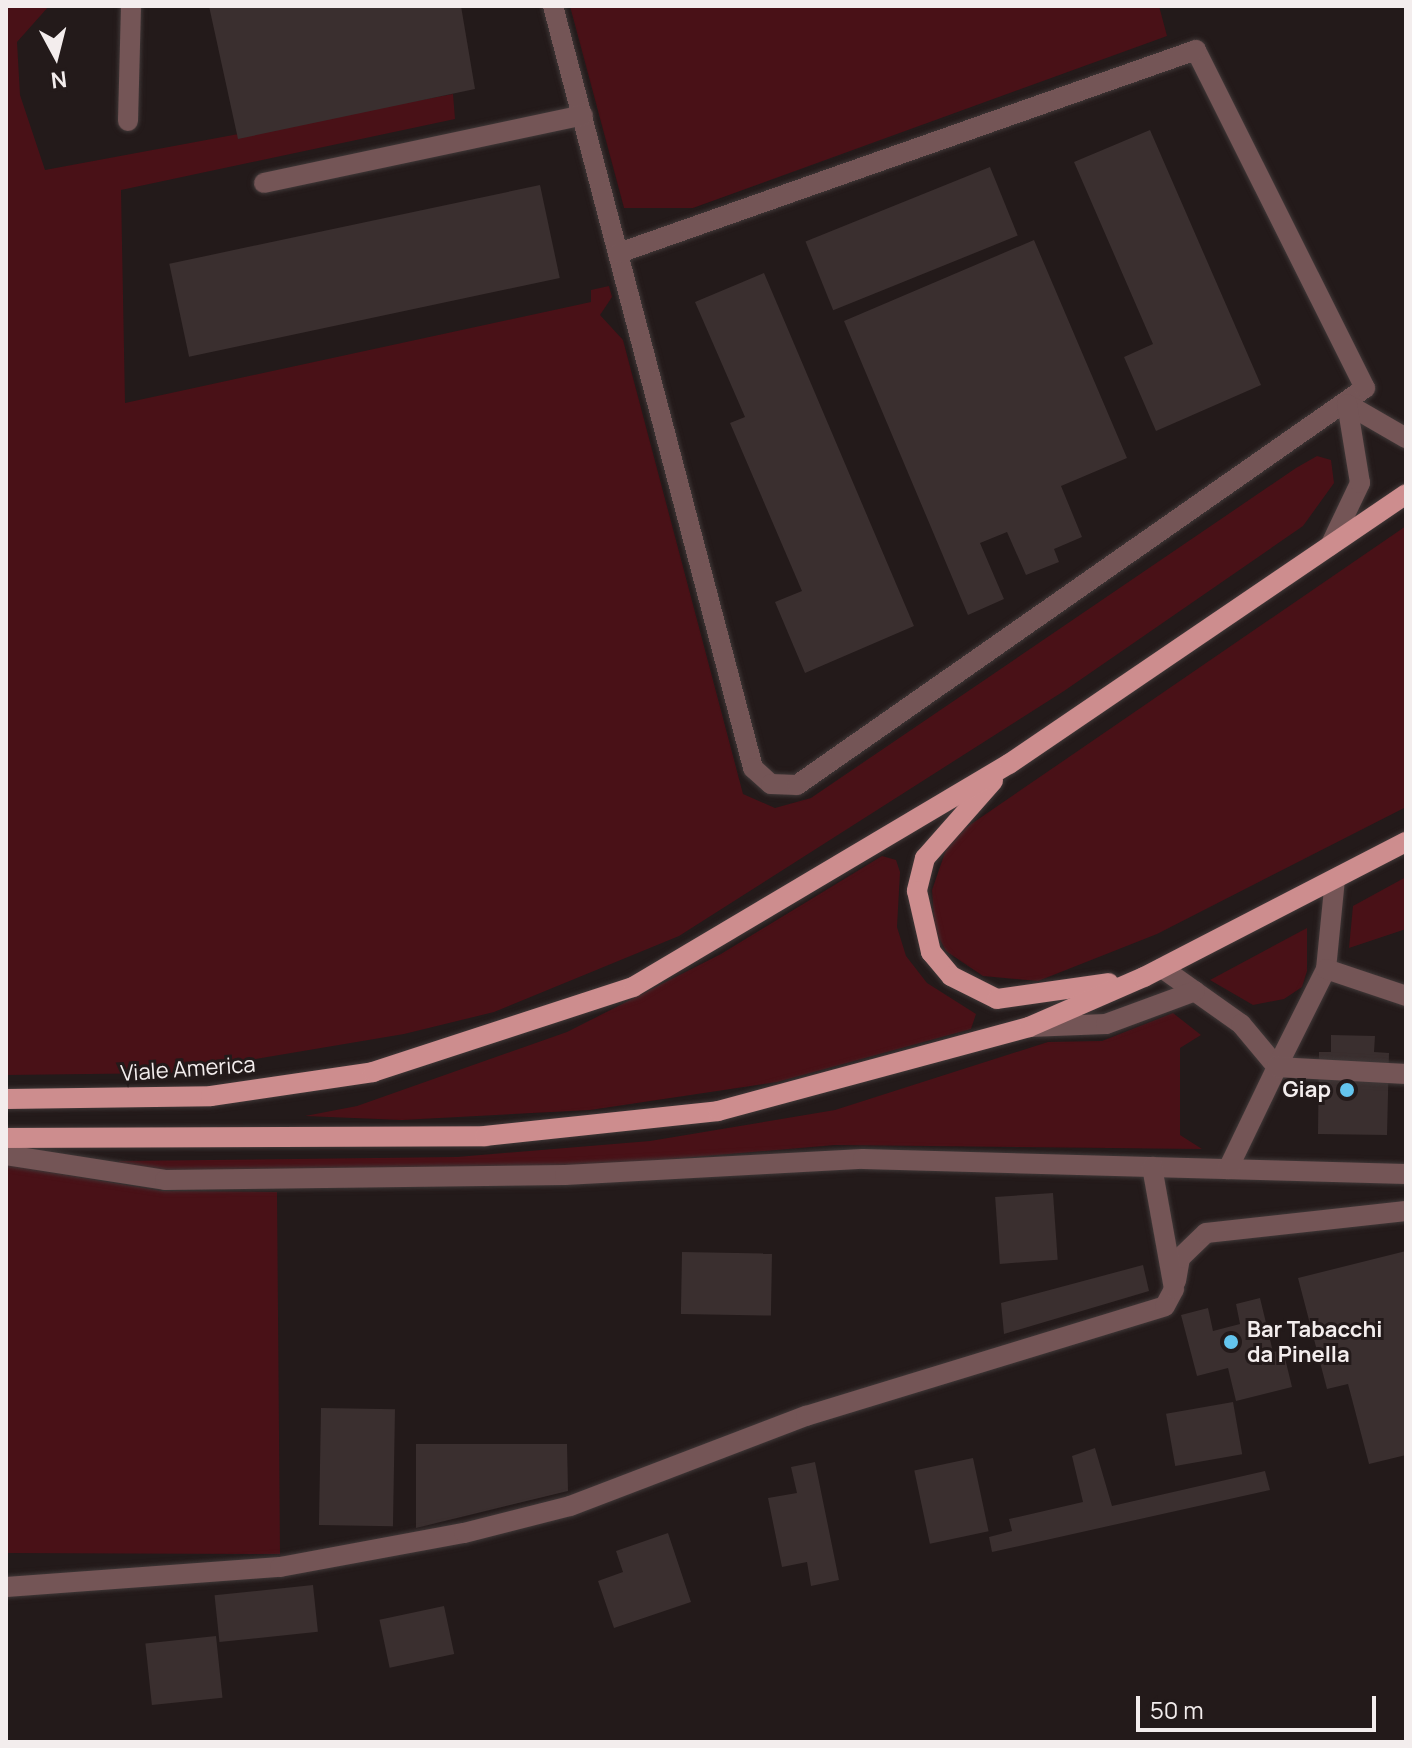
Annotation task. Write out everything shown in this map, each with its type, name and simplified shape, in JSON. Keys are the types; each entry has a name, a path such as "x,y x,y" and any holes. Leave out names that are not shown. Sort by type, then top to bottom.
{"main road":[{"path":"1153,972 997,999 951,976 931,952 917,891 925,858 1009,764 1406,494"},
{"name":"Viale America","path":"6,1099 211,1096 373,1072 633,987 1009,764"},
{"path":"6,1138 485,1136 598,1127 811,1091 1029,1027 1153,972 1405,843"}],"street":[{"path":"128,121 131,6"},
{"path":"553,6 753,768 771,784 797,785 1347,404 1365,388 1196,50 619,253"},
{"path":"264,183 583,115"},
{"path":"1347,404 1406,438"},
{"path":"1330,546 1360,483 1347,404"},
{"path":"1228,1169 1326,969 1335,879"},
{"path":"1326,969 1406,996"},
{"path":"1153,972 1195,991 1241,1024 1277,1067 1406,1074"},
{"path":"1029,1027 1106,1024 1195,991"},
{"path":"6,1155 165,1180 565,1175 863,1159 1406,1174"},
{"path":"1152,1167 1174,1289"},
{"path":"6,1587 280,1567 547,1513 806,1416 1165,1306 1174,1289 1180,1258 1206,1233 1406,1211"}],"shaded area":[{"path":"6,6 49,6 17,42 20,95 45,170 453,94 455,119 121,190 125,403 591,302 591,290 609,286 612,297 600,315 623,340 743,794 775,808 811,798 1296,468 1317,456 1331,460 1334,483 1303,526 1064,691 679,936 494,1012 404,1034 172,1073 6,1075"},
{"path":"570,6 1159,6 1167,36 693,208 624,208"},
{"path":"1406,526 1406,807 1157,934 1038,981 983,976 946,951 935,930 932,890 947,847 964,829"},
{"path":"882,856 896,860 900,872 897,927 906,956 927,983 976,1014 971,1029 777,1082 590,1110 402,1120 305,1116 357,1106 567,1032 721,954"},
{"path":"1406,877 1406,929 1349,948 1353,906"},
{"path":"1307,928 1307,971 1302,987 1284,999 1253,1005 1210,980"},
{"path":"1173,1013 1201,1035 1180,1048 1180,1135 1202,1149 835,1145 576,1167 172,1171 120,1167 119,1161 457,1157 650,1141 835,1110 1048,1042 1102,1041"},
{"path":"6,1165 162,1191 277,1192 280,1554 6,1553"}],"building":[{"path":"209,6 461,6 475,89 238,139"},
{"path":"1150,130 1261,385 1156,431 1124,357 1153,344 1074,162"},
{"path":"990,167 1018,236 833,310 805,242"},
{"path":"540,185 560,278 189,357 169,264"},
{"path":"1034,240 1127,458 1061,486 1082,537 1054,549 1059,562 1026,575 1007,532 980,543 1004,599 968,615 844,321"},
{"path":"764,273 914,626 805,673 775,602 802,591 730,423 745,417 695,302"},
{"path":"1331,1035 1375,1036 1374,1052 1389,1053 1387,1135 1318,1134 1319,1052 1331,1052"},
{"path":"1053,1193 1058,1260 1000,1264 995,1197"},
{"path":"1406,1251 1406,1455 1369,1464 1348,1384 1327,1389 1298,1278"},
{"path":"682,1252 772,1254 771,1316 681,1314"},
{"path":"1143,1265 1149,1291 1004,1334 1001,1303"},
{"path":"1260,1298 1273,1352 1283,1350 1292,1387 1236,1401 1228,1368 1197,1376 1181,1315 1208,1308 1213,1331 1240,1324 1236,1304"},
{"path":"1233,1402 1242,1454 1175,1466 1166,1414"},
{"path":"321,1408 395,1409 393,1526 319,1525"},
{"path":"416,1444 567,1444 568,1491 416,1528"},
{"path":"1095,1448 1112,1506 1265,1471 1270,1490 992,1552 989,1537 1012,1531 1009,1519 1083,1502 1072,1456"},
{"path":"973,1458 989,1531 930,1544 914,1470"},
{"path":"815,1462 839,1580 811,1586 807,1562 782,1567 768,1498 797,1493 791,1467"},
{"path":"668,1533 691,1602 614,1628 598,1581 623,1572 616,1551"},
{"path":"313,1585 318,1632 219,1642 215,1595"},
{"path":"444,1606 454,1654 390,1668 379,1620"},
{"path":"216,1636 222,1698 152,1705 145,1643"}],"place":[{"name":"Giap","path":"1347,1090"},
{"name":"Bar Tabacchi da Pinella","path":"1231,1342"}]}
